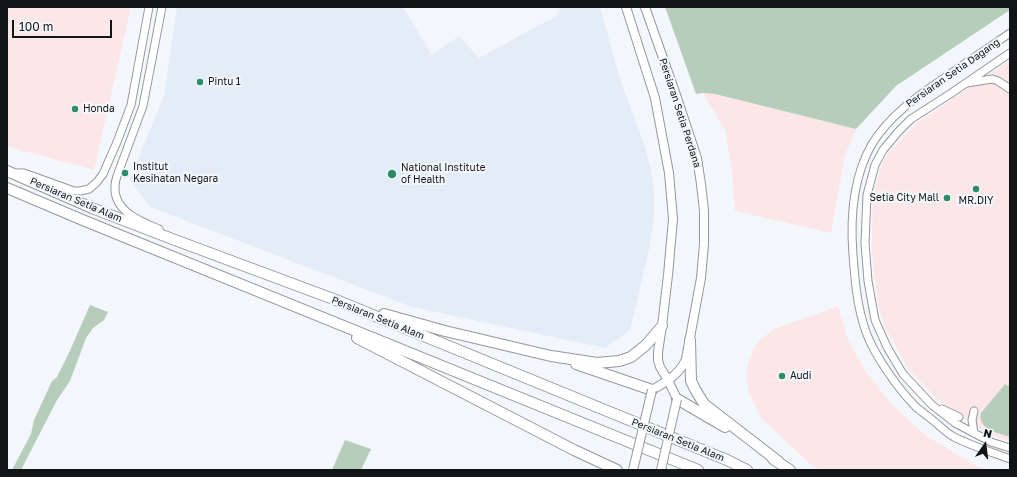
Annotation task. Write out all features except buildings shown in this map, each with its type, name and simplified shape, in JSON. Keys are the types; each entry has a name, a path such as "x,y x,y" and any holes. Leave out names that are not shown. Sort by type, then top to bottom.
{"highway":[{"name":"Persiaran Setia Alam","path":"9,172 92,208 336,300 727,460 746,470"},
{"name":"Persiaran Setia Alam","path":"7,188 85,222 698,470"},
{"path":"336,300 445,331 551,356 597,363 619,361 631,357 646,345 662,326"},
{"path":"300,308 574,450 617,470"},
{"path":"690,340 691,381 704,404 790,470"},
{"path":"551,356 652,390"},
{"path":"676,399 727,428 779,462"},
{"path":"574,450 598,470"}],"main road":[{"name":"Persiaran Setia Perdana","path":"626,7 655,98 669,173 674,219 658,360 676,399"},
{"name":"Persiaran Setia Perdana","path":"644,7 675,92 696,158 704,211 704,244 701,278 684,365 668,380 652,390"},
{"path":"633,470 652,390"},
{"path":"662,470 676,399"}],"street":[{"path":"9,172 24,173 74,191 89,189 98,182 117,142 130,105 149,7"},
{"path":"162,7 143,106 117,176 115,186 116,197 123,209 139,220 164,231 175,240"},
{"name":"Persiaran Setia Dagang","path":"1010,33 927,89 888,122 872,144 861,166 854,196 852,242 859,307 866,333 878,357 898,386 916,407 953,436 1010,459"},
{"name":"Persiaran Setia Dagang","path":"1010,53 911,119 883,150 875,165 867,195 866,243 868,281 875,320 887,347 904,374 932,405 955,423 991,442 1010,448"},
{"path":"965,84 992,79 1010,89"},
{"path":"932,405 959,417"},
{"path":"974,411 972,420 974,433"}],"shaded area":[{"path":"7,7 131,7 94,170 16,149 7,145"},
{"name":"National Institute of Health","path":"177,7 403,7 432,55 459,36 479,58 555,18 562,7 600,7 621,82 644,144 651,170 654,192 654,216 650,244 630,330 605,348 412,307 150,207 130,179 164,95"},
{"path":"1010,60 1010,441 994,437 942,404 909,370 886,329 878,305 872,255 872,230 873,196 880,168 888,154 914,125"},
{"path":"703,93 715,94 856,129 845,155 831,233 735,211 731,164 725,130"},
{"path":"838,306 848,340 865,370 887,399 928,437 986,470 819,470 810,464 761,418 748,391 747,367 753,350 760,340 774,329"}],"green space":[{"path":"665,7 1010,7 1010,10 896,86 856,129 715,94 696,94"},
{"path":"90,305 108,312 104,320 93,328 86,338 70,381 57,400 21,470 12,470 31,434 34,420 52,381 57,377 68,355"},
{"path":"1005,384 1008,386 1010,384 1010,437 994,432 985,427 981,418 981,413"},
{"path":"345,440 371,449 361,470 332,470"}],"place":[{"name":"Pintu 1","path":"200,82"},
{"name":"Honda","path":"75,109"},
{"name":"Institut Kesihatan Negara","path":"125,173"},
{"name":"National Institute of Health","path":"392,174"},
{"name":"MR.DIY","path":"976,189"},
{"name":"Setia City Mall","path":"947,198"},
{"name":"Audi","path":"782,376"}]}
